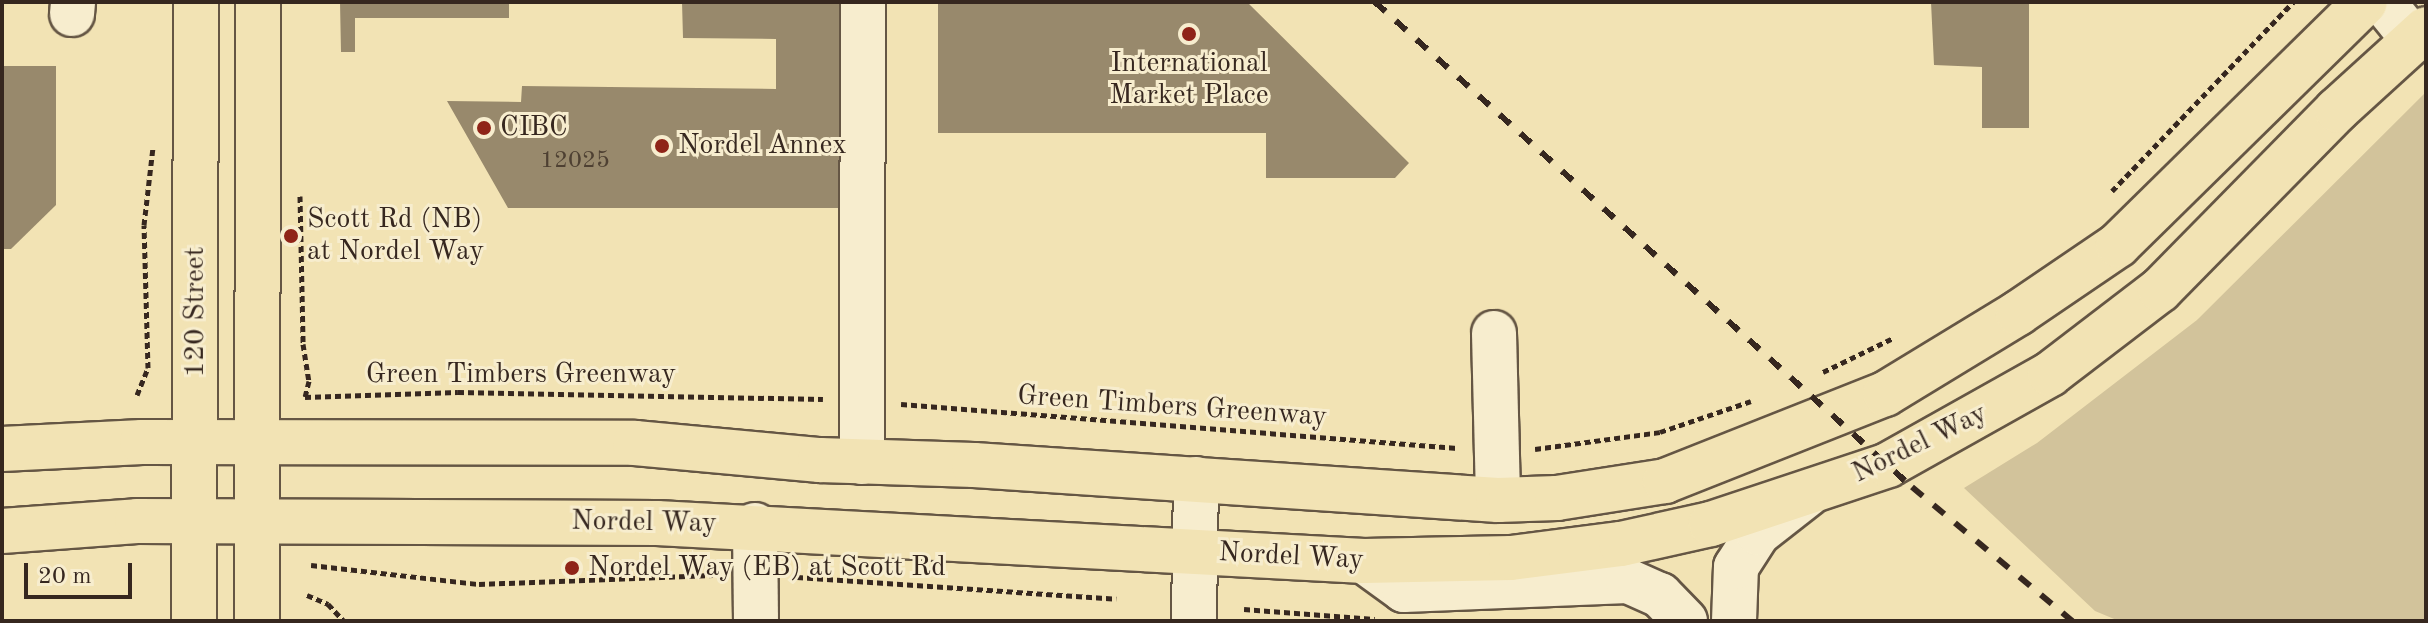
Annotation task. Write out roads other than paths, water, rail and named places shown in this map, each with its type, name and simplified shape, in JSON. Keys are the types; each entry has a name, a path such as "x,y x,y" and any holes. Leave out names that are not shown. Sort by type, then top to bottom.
{"main road":[{"name":"120 Street","path":"194,621 196,2"},
{"path":"257,621 258,2"},
{"path":"2,449 257,441 635,443 862,462 1196,479 1498,500 1557,498 1686,475 1885,394 1952,358 2118,245 2365,2"},
{"name":"Nordel Way","path":"2,531 194,521 755,525 1364,561 1511,558 1621,544 1711,524 1888,465 2050,374 2160,290 2419,34"}],"street":[{"path":"862,462 863,2"},
{"path":"2383,2 2419,34"},
{"path":"1494,333 1498,500"},
{"path":"1194,621 1196,479"},
{"path":"1734,621 1736,567 1758,533 1812,491"},
{"path":"755,525 756,621"},
{"path":"1364,561 1404,590 1628,581 1660,595 1685,621"}],"railway":[{"path":"1375,2 1912,487 2072,621"}],"place":[{"name":"International Market Place","path":"1189,34"},
{"name":"CIBC","path":"484,128"},
{"name":"Nordel Annex","path":"662,146"},
{"name":"Scott Rd (NB) at Nordel Way","path":"291,236"},
{"name":"Nordel Way (EB) at Scott Rd","path":"572,568"}]}
